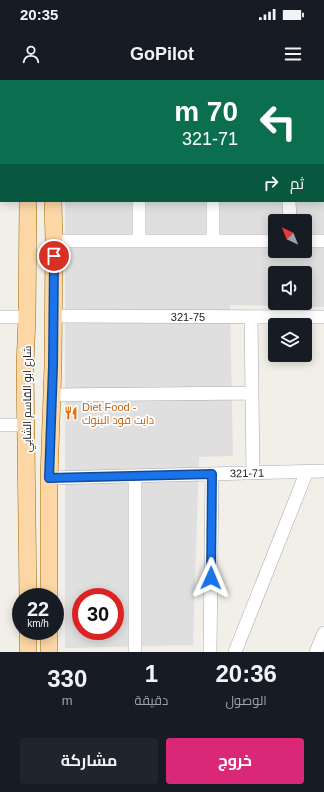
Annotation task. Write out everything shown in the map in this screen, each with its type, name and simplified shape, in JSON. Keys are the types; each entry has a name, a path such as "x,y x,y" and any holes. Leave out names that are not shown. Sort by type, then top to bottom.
{"main road":[{"name":"شارع ابو القاسم الشابي","path":"28,202 25,366 28,588"},
{"name":"شارع ابو القاسم الشابي","path":"49,588 49,478 53,366 53,202"},
{"path":"25,366 53,366"},
{"path":"28,640 28,652"},
{"path":"49,640 49,652"}],"street":[{"path":"139,202 140,241"},
{"path":"213,202 213,241"},
{"path":"289,202 290,214"},
{"path":"54,241 268,241"},
{"path":"312,241 324,242"},
{"name":"321-75","path":"53,316 324,317"},
{"path":"0,317 27,317"},
{"path":"251,317 253,473"},
{"path":"52,394 252,393"},
{"path":"0,425 26,425"},
{"path":"235,652 307,471"},
{"name":"321-71","path":"49,478 324,471"},
{"path":"210,652 212,474"},
{"path":"135,476 135,652"},
{"path":"316,652 324,633"}],"shaded area":[{"path":"65,202 324,202 324,307 312,307 312,266 268,266 268,306 230,305 233,456 199,457 193,645 65,648"}],"place":[{"name":"Diet Food - دايت فود البنوك","path":"71,413"}],"route":[{"path":"54,256 53,366 49,478 212,474 211,578"}]}
